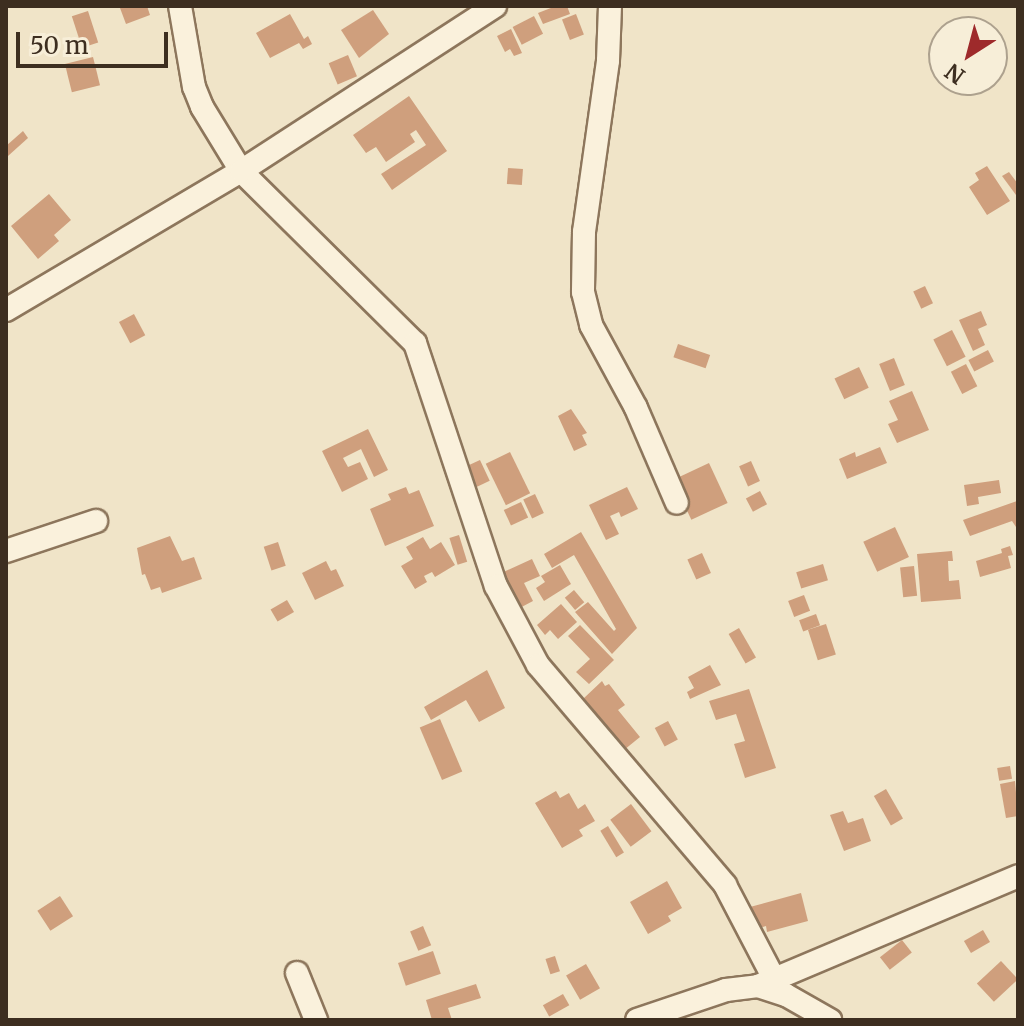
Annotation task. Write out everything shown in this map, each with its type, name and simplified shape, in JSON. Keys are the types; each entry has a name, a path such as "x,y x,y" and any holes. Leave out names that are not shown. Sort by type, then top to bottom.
{"street":[{"path":"180,6 198,97 210,124 241,171 415,343 496,586 519,633 572,710 680,829 725,885 766,982 830,1020"},
{"path":"6,310 241,171 495,6"},
{"path":"610,6 608,61 584,232 583,292 591,325 636,408 677,503"},
{"path":"6,551 96,521"},
{"path":"637,1020 726,990 766,982 1018,876"},
{"path":"297,973 316,1020"}],"building":[{"path":"147,6 150,15 126,24 120,8"},
{"path":"556,6 567,6 570,14 543,24 538,13"},
{"path":"373,10 389,34 359,58 341,30"},
{"path":"88,11 98,42 82,48 72,16"},
{"path":"290,14 304,39 308,36 312,44 303,49 299,43 270,58 256,33"},
{"path":"576,14 584,35 570,40 562,19"},
{"path":"534,16 543,34 522,45 513,27"},
{"path":"511,29 522,53 514,56 510,49 505,52 497,36"},
{"path":"348,55 357,76 338,84 329,63"},
{"path":"93,57 100,85 72,92 65,64"},
{"path":"409,96 447,151 392,190 381,174 426,145 416,130 410,134 415,142 386,162 376,147 366,153 353,135"},
{"path":"23,131 28,138 8,156 6,146"},
{"path":"987,166 1010,201 987,215 969,187 979,180 975,173"},
{"path":"508,168 523,169 522,185 507,184"},
{"path":"1009,172 1018,184 1016,195 1002,176"},
{"path":"49,194 71,220 54,235 59,241 38,259 11,226"},
{"path":"925,286 933,303 921,309 913,291"},
{"path":"981,311 987,325 978,329 985,345 973,351 959,320"},
{"path":"134,314 145,335 130,343 119,322"},
{"path":"952,330 966,357 947,366 933,340"},
{"path":"678,344 710,355 706,368 673,357"},
{"path":"988,350 994,362 974,372 968,360"},
{"path":"894,358 905,385 890,391 879,364"},
{"path":"966,364 977,386 962,394 951,372"},
{"path":"859,367 869,388 844,399 835,378"},
{"path":"912,391 929,430 897,443 888,424 898,420 889,401"},
{"path":"571,409 587,433 582,435 587,445 574,451 558,416"},
{"path":"368,429 388,470 374,477 361,449 343,458 348,467 360,462 368,479 342,492 322,451"},
{"path":"880,447 887,463 847,479 839,459 855,452 856,457"},
{"path":"510,452 530,493 506,505 486,464"},
{"path":"480,460 490,481 471,490 461,469"},
{"path":"751,461 760,481 748,486 739,466"},
{"path":"709,463 728,503 691,520 673,480"},
{"path":"999,480 1001,493 978,497 979,504 967,506 964,485"},
{"path":"406,487 409,494 419,490 434,526 385,546 370,509 391,500 388,494"},
{"path":"627,487 638,509 621,517 619,512 610,516 619,534 606,540 589,505"},
{"path":"760,491 767,504 753,512 746,499"},
{"path":"535,494 544,513 532,519 523,499"},
{"path":"1017,501 1018,530 1012,521 970,536 963,520"},
{"path":"521,502 528,517 511,525 504,510"},
{"path":"895,527 909,557 877,572 863,542"},
{"path":"581,532 637,628 612,654 575,612 588,602 614,631 616,629 574,555 552,568 544,554"},
{"path":"459,535 467,562 458,565 449,538"},
{"path":"170,536 182,561 194,557 202,579 162,593 160,587 151,590 145,574 142,575 137,548"},
{"path":"423,537 430,549 441,542 455,565 435,577 432,572 424,576 427,582 415,589 401,566 413,559 406,547"},
{"path":"278,542 286,566 271,570 264,547"},
{"path":"1010,546 1013,555 1008,556 1011,568 980,577 976,561 1002,553 1001,549"},
{"path":"952,551 953,561 948,561 949,581 959,580 961,599 921,602 917,554"},
{"path":"702,553 711,573 696,580 687,560"},
{"path":"532,559 540,576 524,583 533,601 514,611 497,575"},
{"path":"326,561 331,571 336,569 344,586 315,600 302,573"},
{"path":"823,564 828,580 801,588 796,572"},
{"path":"560,565 571,584 544,601 536,588 545,582 541,576"},
{"path":"914,566 917,596 903,597 900,567"},
{"path":"574,590 584,602 575,610 565,598"},
{"path":"804,595 810,611 794,617 788,601"},
{"path":"287,600 294,612 278,622 271,610"},
{"path":"561,604 577,622 558,639 550,630 545,635 537,625"},
{"path":"816,614 820,625 803,631 799,620"},
{"path":"826,624 836,654 818,660 808,630"},
{"path":"580,625 614,660 589,684 576,672 590,659 568,636"},
{"path":"739,628 756,657 746,663 729,634"},
{"path":"710,665 721,685 690,699 687,692 694,688 688,677"},
{"path":"487,670 505,708 479,722 466,700 431,720 424,707"},
{"path":"602,681 605,686 609,684 625,705 618,710 640,737 624,750 583,699"},
{"path":"749,689 776,768 745,778 734,744 745,741 736,714 716,720 709,701"},
{"path":"440,719 462,771 442,780 420,728"},
{"path":"668,721 678,740 665,747 655,728"},
{"path":"1010,766 1012,779 999,781 997,768"},
{"path":"1015,781 1018,816 1006,818 1000,784"},
{"path":"886,789 903,818 891,825 874,796"},
{"path":"556,791 560,798 569,793 578,809 585,804 595,821 579,830 583,836 562,848 535,803"},
{"path":"631,804 651,831 631,847 610,820"},
{"path":"843,811 848,823 863,818 871,841 844,851 830,815"},
{"path":"608,826 624,853 616,857 600,831"},
{"path":"667,881 682,908 668,916 671,921 648,934 630,902"},
{"path":"801,893 808,921 767,932 766,926 756,929 750,907"},
{"path":"60,896 73,916 50,931 37,911"},
{"path":"423,926 431,945 418,951 410,931"},
{"path":"983,930 990,942 971,953 964,941"},
{"path":"902,940 912,953 890,970 880,957"},
{"path":"433,951 441,974 406,986 398,963"},
{"path":"555,956 560,971 550,974 545,959"},
{"path":"1001,961 1018,979 994,1002 977,984"},
{"path":"586,964 600,988 580,1000 566,976"},
{"path":"476,984 481,998 448,1008 452,1020 432,1020 426,1000"},
{"path":"563,994 569,1005 549,1017 543,1005"}]}
